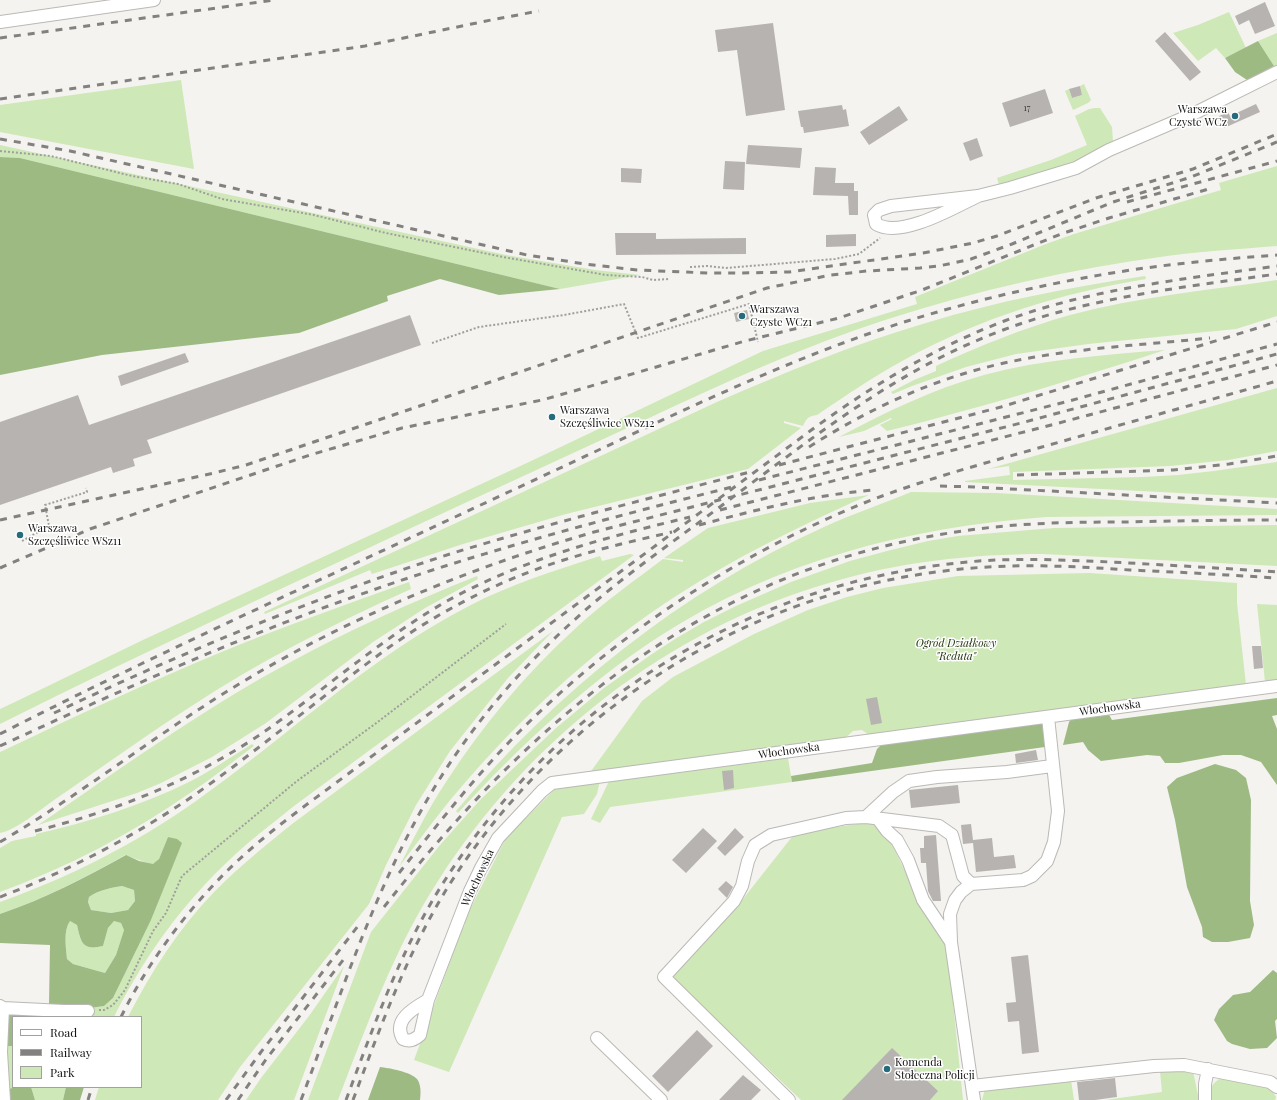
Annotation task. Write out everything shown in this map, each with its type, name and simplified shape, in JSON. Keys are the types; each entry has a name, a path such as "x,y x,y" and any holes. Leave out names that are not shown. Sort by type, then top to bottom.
{"street":[{"path":"0,22 154,0"},
{"path":"978,196 919,224 894,228 880,227 876,224 874,215 879,210 890,206 978,196 1076,168 1109,150 1193,114 1277,72"},
{"name":"Włochowska","path":"428,1000 470,890 498,838 542,791 552,783 1277,686"},
{"path":"974,1100 951,942 950,914 955,900 961,892 971,884 1023,880 1032,876 1047,861 1054,842 1058,811 1052,766 1048,717"},
{"path":"866,817 893,792 909,781 937,777 1007,772 1052,766"},
{"path":"788,1100 664,977 734,901 742,886 748,861 755,845 771,835 846,818 866,817 939,826 952,835 963,876 971,884"},
{"path":"878,819 887,831 897,840 908,860 923,900 951,942"},
{"path":"4,1100 1,1052 1,1007 88,1011"},
{"path":"597,1038 661,1100"},
{"path":"972,1086 1154,1066 1184,1065 1270,1082 1277,1087"},
{"path":"1205,1100 1205,1084 1208,1069"}],"path":[{"path":"0,151 51,156 132,176 178,184 222,199 314,215 386,233 503,257 606,275 642,276 653,280 670,279"},
{"path":"690,267 707,266 726,268 835,258 859,254 894,228"},
{"path":"432,343 479,327 564,315 624,304 638,338 749,304 758,342"},
{"path":"22,542 49,526 44,506 87,492 86,488"},
{"path":"88,1011 104,1010 113,1005 125,990 153,931 166,913 182,876 297,781 379,721 506,624"}],"green space":[{"path":"1229,12 1246,48 1225,58 1216,48 1198,61 1173,33 1198,25"},
{"path":"1277,33 1277,65 1274,66 1258,41"},
{"path":"1258,41 1274,66 1247,80 1235,72 1225,58"},
{"path":"181,80 194,169 0,132 0,105"},
{"path":"1084,84 1091,100 1073,110 1065,91 1069,89 1072,98 1082,95 1080,86"},
{"path":"1100,108 1112,127 1113,142 1084,158 1005,185 999,185 997,178 1051,160 1087,145 1075,116 1089,109"},
{"path":"0,145 506,255 595,270 640,275 560,289 20,158 0,157"},
{"path":"0,157 20,158 560,289 499,295 440,279 387,296 388,301 299,333 102,355 0,375"},
{"path":"1277,166 1277,246 1208,251 1167,256 1060,274 954,299 885,320 825,341 736,378 467,502 174,639 0,724 0,709 145,639 529,462 763,351 917,304 915,297 1046,244 1074,234 1221,190 1219,183"},
{"path":"1145,276 1146,279 1083,292 1022,309 933,345 860,386 817,415 809,417 803,426 784,421 784,423 801,428 748,469 566,514 463,544 372,574 370,570 265,614 264,612 717,402 820,359 899,331 1007,301"},
{"path":"1277,280 1277,316 1236,329 1088,344 1016,354 966,367 893,394 891,392 936,371 936,366 969,351 1070,315 1121,303"},
{"path":"1165,350 1061,383 957,413 887,431 880,425 892,419 891,418 864,431 839,437 928,394 984,375 1051,361"},
{"path":"1277,388 1277,451 1228,460 1170,466 1013,472 1013,480 1178,475 1277,462 1277,498 965,482 1010,475 1009,466 988,469"},
{"path":"911,492 996,493 1277,509 1277,515 1046,517 995,522 944,529 894,539 845,552 797,568 750,587 704,610 660,636 632,655 553,718 481,788 458,813 456,811 495,767 536,725 624,648 671,614 720,582 771,553 835,522"},
{"path":"869,495 783,535 720,569 665,603 598,653 566,680 506,737 444,807 399,867 439,792 475,740 523,681 541,662 577,627 608,600 663,559 683,562 683,560 664,558 708,528 810,503"},
{"path":"1277,525 1277,566 1043,554 1016,554 935,561 881,570 829,583 769,604 712,630 658,661 606,697 559,737 514,782 474,830 438,881 408,933 382,988 338,1100 308,1100 371,932 440,845 481,799 556,728 604,688 675,639 736,606 791,582 850,561 928,541 958,536 1054,528"},
{"path":"630,554 634,555 294,806 239,851 190,901 175,919 136,976 115,1016 90,1016 90,1008 104,1006 113,998 151,920 181,843 168,837 159,859 153,865 125,855 64,888 0,914 0,902 52,882 77,870 126,845 173,817 230,776 363,673 432,626 485,598 534,578 600,556 602,561"},
{"name":"Ogród Działkowy \"Reduta\"","path":"1090,573 1237,583 1237,603 1246,685 869,735 862,730 853,731 845,738 589,774 642,701 673,677 754,634 808,610 847,597 883,588 958,576"},
{"path":"477,576 478,579 425,608 373,642 266,723 212,757 161,783 137,793 38,825 161,741 255,682 357,628"},
{"path":"409,582 411,589 296,644 241,675 170,720 28,819 13,828 0,833 0,752 112,700 224,651"},
{"path":"1257,604 1277,605 1277,680 1265,682"},
{"path":"553,631 508,678 450,751 416,805 386,865 369,904 240,1067 218,1100 95,1100 99,1088 142,1088 142,1016 129,1016 146,984 178,935 202,905 254,855 296,821"},
{"path":"1277,698 1277,715 1272,716 1277,729 1277,785 1261,762 1241,755 1223,755 1179,763 1165,763 1160,756 1147,755 1101,761 1088,750 1083,742 1063,745 1069,722 1073,717 1108,713 1112,720"},
{"path":"1042,722 1045,747 792,782 791,776 872,763 877,749 884,742"},
{"path":"252,744 254,746 208,780 147,821 100,848 50,872 0,892 0,848 12,841 36,836 36,834 95,819 152,799 197,778"},
{"path":"788,758 792,782 610,807 600,823 591,819 610,779 699,768 700,770"},
{"path":"1215,764 1236,770 1246,778 1251,800 1250,901 1254,925 1250,938 1228,942 1212,942 1203,937 1202,927 1187,887 1175,820 1167,787 1177,778"},
{"path":"600,780 597,794 584,814 562,817 449,1072 414,1060 462,929 465,925 464,921 506,838 556,788"},
{"path":"871,822 891,842 922,907 934,928 947,944 963,1100 801,1100 671,977 739,904 795,833"},
{"path":"168,837 177,839 182,843 151,920 113,998 104,1006 90,1008 49,1004 50,945 0,943 0,914 64,888 126,855 139,861 153,864 159,859","holes":["122,886 134,890 135,901 128,910 111,913 91,910 88,902 89,897 101,891","70,921 77,925 81,940 84,944 91,947 103,946 108,928 114,921 121,923 124,930 116,955 105,973 73,964 67,959 66,929"]},
{"path":"122,886 134,890 135,901 128,910 111,913 91,910 88,902 89,897 101,891"},
{"path":"70,921 77,925 81,940 84,944 91,947 103,946 108,928 114,921 121,923 124,930 116,955 105,973 73,964 67,959 66,929"},
{"path":"344,966 294,1100 246,1100 309,1016"},
{"path":"1273,970 1277,973 1277,1019 1275,1021 1277,1038 1267,1048 1250,1049 1227,1041 1214,1020 1219,1009 1233,995 1250,992"},
{"path":"7,1013 90,1016 12,1016 12,1046 5,1046"},
{"path":"5,1046 12,1046 12,1088 9,1089"},
{"path":"380,1067 410,1074 417,1079 421,1092 420,1100 368,1100"},
{"path":"1163,1068 1193,1071 1199,1100 1105,1100 1162,1092 1160,1071"},
{"path":"1221,1078 1269,1086 1276,1097 1275,1100 1208,1100 1211,1087"},
{"path":"1071,1080 1074,1100 982,1100 985,1089"},
{"path":"31,1088 66,1088 63,1100 35,1100"},
{"path":"31,1088 35,1100 11,1100 9,1089"},
{"path":"66,1088 84,1088 80,1100 63,1100"}],"building":[{"path":"1265,2 1275,26 1255,34 1249,20 1239,25 1235,16"},
{"path":"773,23 785,110 746,116 737,50 718,52 715,30"},
{"path":"1165,32 1201,72 1190,81 1155,41"},
{"path":"1080,86 1082,95 1072,98 1069,89"},
{"path":"1045,89 1053,113 1010,127 1002,103"},
{"name":"Warszawa Czyste WCz","path":"1256,104 1260,112 1224,128 1219,116 1228,112 1230,116"},
{"path":"842,105 843,110 846,109 849,126 804,133 803,127 801,127 798,111"},
{"path":"899,106 908,120 869,145 860,132"},
{"path":"977,138 983,156 970,161 963,143"},
{"path":"748,145 802,148 800,168 746,164"},
{"path":"725,161 745,162 744,190 723,189"},
{"path":"815,167 836,168 835,183 854,183 854,191 858,191 858,215 849,215 848,196 813,195"},
{"path":"621,168 642,169 641,183 621,182"},
{"path":"615,233 656,233 656,239 746,238 746,254 616,255"},
{"path":"856,234 856,246 826,247 826,235"},
{"name":"Warszawa Czyste WCz1","path":"747,310 749,319 736,322 734,313"},
{"path":"410,315 421,345 147,440 152,453 133,459 135,466 113,473 111,467 0,505 0,422 78,395 89,425"},
{"path":"185,353 189,362 121,386 118,376"},
{"path":"1252,646 1261,646 1263,668 1254,669"},
{"path":"877,697 882,723 871,725 866,699"},
{"path":"1036,750 1038,760 1016,763 1015,754"},
{"path":"733,770 734,788 724,790 722,771"},
{"path":"958,785 960,803 911,808 909,790"},
{"path":"971,824 973,840 992,838 994,857 1014,855 1016,868 976,872 973,843 963,844 961,825"},
{"path":"703,828 717,841 686,873 672,860"},
{"path":"735,828 744,837 725,856 717,848"},
{"path":"936,835 941,901 933,901 928,891 926,863 921,863 920,848 924,848 924,836"},
{"path":"726,881 733,887 727,898 718,889"},
{"path":"1028,955 1039,1052 1022,1054 1019,1021 1008,1022 1006,1003 1016,1002 1011,957"},
{"path":"697,1030 713,1046 668,1092 652,1076"},
{"path":"892,1048 938,1091 930,1100 842,1100"},
{"path":"743,1075 761,1090 751,1100 719,1100"},
{"path":"1115,1078 1117,1097 1095,1100 1079,1100 1077,1082"}],"railway":[{"path":"0,38 274,0"},
{"path":"0,99 365,46 539,11"},
{"path":"0,139 70,151 527,255 637,270 740,273 789,272 923,253 973,243 997,236 1096,198 1193,169 1277,134"},
{"path":"0,520 246,465 767,288 831,275 939,266 971,259 1012,244 1113,202 1191,177 1277,142"},
{"path":"1127,202 1277,161"},
{"path":"0,568 90,529 310,455 402,428 542,400 745,341 839,318 922,290 1061,234 1109,218 1212,188"},
{"path":"0,734 170,650 643,429 753,379 837,345 926,315 1018,291 1112,273 1153,267 1277,255"},
{"path":"122,1016 142,978 181,922 210,888 237,861 262,840 312,800 810,431 878,385 949,345 999,323 1032,311 1101,293 1171,281 1277,266"},
{"path":"301,1100 348,973 382,889 423,808 446,769 496,701 534,659 596,601 648,560 832,424 897,382 966,345 1036,319 1104,301 1138,294 1277,274"},
{"path":"779,465 1001,407 1277,322"},
{"path":"809,447 856,419 880,407 930,385 982,368 1059,353 1210,338"},
{"path":"759,480 1069,401 1277,344"},
{"path":"0,842 57,806 197,710 269,666 313,642 359,620 404,599 451,580 594,532 1021,423 1277,354"},
{"path":"720,510 1277,365"},
{"path":"399,873 488,765 520,731 558,695 597,661 638,630 725,572 816,524 864,503 908,487 997,460 1277,381"},
{"path":"1017,475 1173,470 1229,464 1277,456"},
{"path":"54,713 201,647 301,607 402,570 527,531 750,472"},
{"path":"940,486 1277,503"},
{"path":"0,746 221,648 356,596 496,551 637,511 732,487"},
{"path":"699,525 807,499 873,490"},
{"path":"35,831 122,805 203,769 255,738 422,616 476,586 535,561 597,541 690,517"},
{"path":"384,907 442,837 503,772 568,712 636,660 710,614 788,577 872,549 983,528 1063,523 1277,520"},
{"path":"0,897 50,876 100,852 170,811 242,760 388,648 451,608 502,583 556,562 672,532"},
{"path":"346,1100 399,965 425,913 440,888 488,820 543,759 604,706 670,660 742,622 817,593 897,572 979,561 1028,559 1110,562 1277,572"},
{"path":"353,1100 373,1046 418,941 446,890 491,826 542,768 600,717 663,672 730,634 802,604 876,583 953,570 997,566 1063,566 1277,578"},
{"path":"226,1100 358,926"},
{"path":"238,1100 267,1058 347,955"},
{"path":"88,1100 92,1088"}],"place":[{"name":"Warszawa Czyste WCz","path":"1235,116"},
{"name":"Warszawa Czyste WCz1","path":"742,316"},
{"name":"Warszawa Szczęśliwice WSz12","path":"552,417"},
{"name":"Warszawa Szczęśliwice WSz11","path":"20,535"},
{"name":"Komenda Stołeczna Policji","path":"887,1069"}]}
